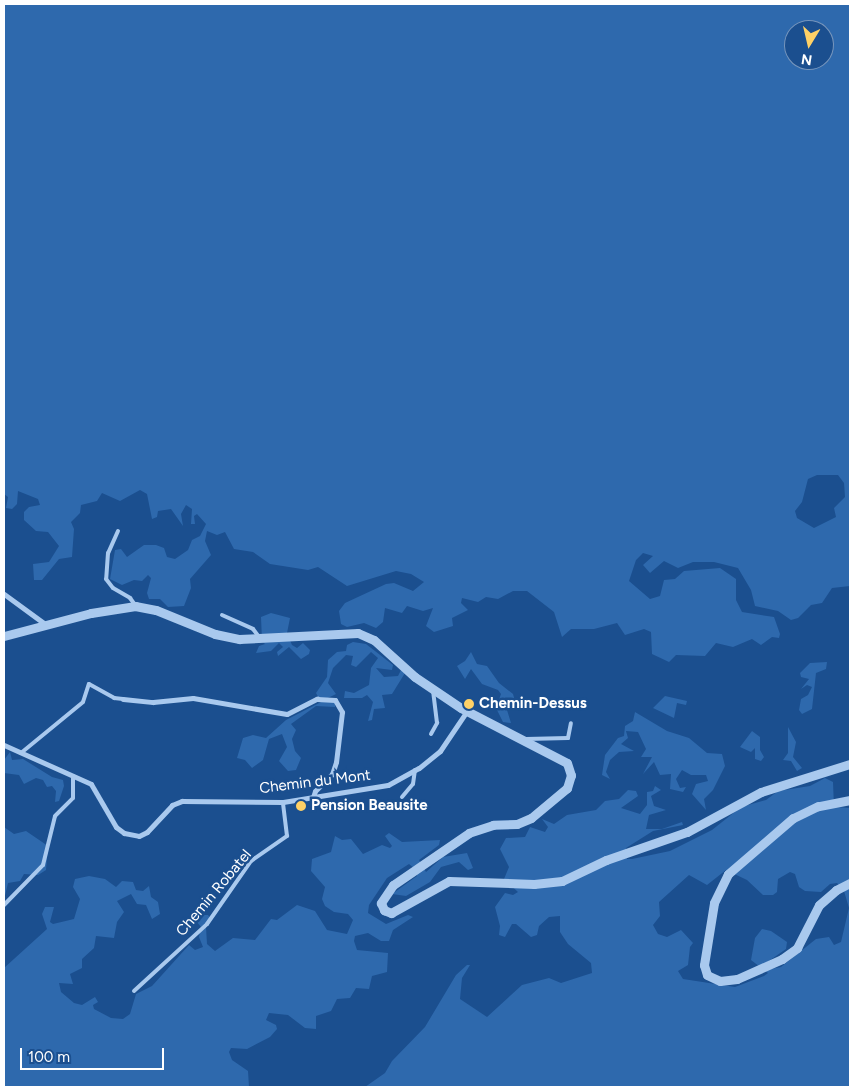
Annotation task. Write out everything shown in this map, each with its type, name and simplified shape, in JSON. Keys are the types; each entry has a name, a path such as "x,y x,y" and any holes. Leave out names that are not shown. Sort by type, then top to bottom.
{"street":[{"path":"4,594 45,624"},
{"path":"4,636 45,624 135,606 156,610 215,634 260,639 358,633 374,640 433,690 467,711 566,763 571,775 567,788 523,822 476,830 451,844 393,885 381,903 384,910 396,912 429,889 459,879 534,884 562,881 620,855 687,832 761,792 850,764"},
{"path":"123,699 153,702 193,698 283,714 296,712 317,699 335,700 342,712 336,762 332,774 315,790 313,797"},
{"name":"Chemin du Mont","path":"4,745 93,785 116,827 134,836 147,832 172,805 182,801 283,802 376,789 415,770 444,747 467,711"},
{"path":"850,800 818,806 793,818 728,874 714,903 704,965 707,975 720,981 737,979 782,959 797,948 819,905 836,890 850,883"}],"lane":[{"path":"118,531 108,553 106,578 135,606"},
{"path":"222,614 253,629 260,639"},
{"path":"20,753 83,702 89,684 114,698 123,699"},
{"path":"431,734 437,723 433,690"},
{"path":"522,741 568,738 571,723"},
{"path":"402,797 413,784 415,770"},
{"path":"4,905 43,865 55,816 73,798 73,776"},
{"name":"Chemin Robatel","path":"134,991 207,924 251,861 287,836 283,802"}],"shaded area":[{"path":"4,4 850,4 850,586 832,588 822,603 811,605 798,618 791,620 778,611 755,606 751,590 738,568 714,562 693,562 678,568 664,561 650,573 643,565 653,556 643,553 636,560 629,581 650,599 660,596 664,580 675,579 684,571 720,568 736,579 736,600 742,612 774,617 780,634 779,638 772,637 761,645 752,639 733,647 716,643 705,656 676,655 669,662 652,654 651,632 644,629 625,635 617,623 594,629 571,629 562,637 554,612 527,591 513,591 498,599 486,597 478,602 462,598 461,603 468,610 452,618 453,626 434,632 426,626 433,608 423,611 407,606 402,613 385,608 383,622 376,628 364,623 347,627 341,624 339,611 345,603 386,584 394,583 413,591 424,582 411,574 396,571 347,586 318,567 308,570 270,564 253,552 234,549 225,532 217,535 207,531 205,541 211,555 190,579 191,588 184,606 168,607 160,599 149,599 147,593 151,578 148,575 142,581 134,580 122,585 110,579 115,550 121,549 127,557 144,545 156,545 164,548 167,557 175,559 188,550 192,540 200,536 206,524 197,514 194,516 195,524 191,524 192,509 186,505 181,514 183,526 171,509 158,511 157,517 152,519 147,494 140,490 120,501 102,493 97,501 81,505 80,513 71,522 74,529 72,557 59,559 42,580 34,580 33,564 49,562 59,546 48,532 36,531 24,520 24,512 29,507 40,505 38,499 18,491 17,504 12,509 6,508 8,497 4,494","holes":["817,475 838,475 844,483 845,497 834,508 836,517 814,528 797,518 795,511 802,502 808,479"]},
{"path":"271,613 290,618 287,633 292,645 297,648 303,643 310,650 309,654 301,659 289,647 278,656 277,652 283,647 279,643 271,651 256,653 259,646 265,644 262,641 261,617"},
{"path":"353,642 366,644 393,665 392,670 376,668 384,677 398,676 401,670 405,673 392,694 382,695 385,708 374,709 372,720 368,721 373,702 367,695 362,698 344,698 345,691 354,693 369,685 371,668 378,658 371,652 356,667 351,665 353,656 346,655 333,668 328,683 336,694 326,699 335,703 335,707 316,706 291,724 296,730 292,739 295,751 301,758 296,770 288,771 279,761 287,747 282,734 269,739 263,760 252,768 245,760 237,758 243,738 253,735 266,738 286,720 321,702 316,693 327,677 328,660 337,652 346,651 347,645"},
{"path":"471,652 477,664 487,666 499,683 513,694 515,701 507,710 511,723 503,722 496,708 501,694 498,690 482,684 471,669 465,679 457,666 465,661"},
{"path":"827,662 826,669 816,673 812,709 802,714 799,710 801,699 808,695 812,687 807,685 801,689 809,679 801,677 800,673 810,663"},
{"path":"665,696 687,701 686,705 677,703 674,718 653,708"},
{"path":"635,712 667,731 689,738 707,753 722,754 725,766 713,790 704,799 706,810 692,794 696,784 708,781 706,775 691,775 682,770 676,779 680,788 686,787 683,792 670,789 671,774 660,775 654,762 643,774 652,757 641,757 646,749 638,732 626,731 628,738 621,744 634,751 619,752 610,760 606,772 610,779 602,775 605,755 618,738 624,736 625,726 633,721"},
{"path":"788,727 796,742 793,757 802,768 797,771 791,761 783,760 788,753"},
{"path":"752,731 760,737 760,750 764,757 761,761 755,759 755,748 751,752 740,747"},
{"path":"10,752 12,760 23,759 52,777 63,780 64,786 59,801 55,802 56,791 52,786 47,787 43,780 36,778 24,784 19,775 4,773 4,760"},
{"path":"825,778 833,782 834,807 850,808 850,1087 365,1087 385,1073 392,1061 425,1027 456,975 467,965 470,965 462,978 460,999 487,1017 522,985 549,978 561,983 592,973 591,963 568,944 560,932 560,916 549,917 539,926 537,935 531,937 516,924 512,924 505,937 499,935 500,926 495,907 505,893 513,895 518,892 504,879 509,867 500,849 506,838 525,837 530,827 545,832 548,827 542,819 554,824 567,815 596,810 605,801 619,799 628,790 636,791 638,796 621,808 640,814 647,805 647,792 653,791 655,786 661,790 651,796 654,806 666,810 649,815 646,829 662,829 682,822 683,825 653,831 626,848 627,859 632,859 670,851 712,830 741,807 766,800 778,791 810,786","holes":["726,870 747,880 763,895 773,895 777,892 778,879 790,872 795,874 799,887 805,891 821,892 830,884 837,883 844,891 849,908 841,942 834,945 829,937 816,939 781,967 771,969 766,963 786,949 787,942 771,931 762,929 755,938 751,960 768,973 764,976 735,987 683,979 678,971 688,965 690,947 693,943 681,930 667,937 658,934 653,925 660,916 659,902 689,875 707,885"]},
{"path":"4,827 14,834 26,831 48,846 46,870 38,875 24,874 20,881 8,883 4,900"},
{"path":"389,833 402,842 440,840 439,845 419,860 426,872 443,857 467,853 473,868 468,870 459,862 441,867 430,882 406,896 392,894 417,876 415,869 409,864 387,878 369,905 368,913 386,924 408,915 413,917 393,930 389,941 381,941 368,933 355,936 354,941 357,950 388,953 387,972 372,976 369,989 356,988 350,998 337,999 331,1011 316,1016 316,1029 305,1028 288,1015 269,1013 266,1020 276,1025 277,1029 270,1037 247,1049 231,1048 229,1052 232,1060 248,1071 249,1087 4,1087 4,968 47,929 42,914 45,907 54,907 50,922 53,924 74,919 80,899 73,887 75,879 89,876 105,879 116,887 122,881 133,882 136,890 143,891 149,886 151,897 158,902 160,914 152,919 146,905 137,904 131,894 117,901 124,912 117,922 114,938 96,936 94,948 82,959 82,968 70,974 73,984 59,983 61,992 74,1003 82,1005 95,997 98,1002 93,1005 94,1009 111,1018 123,1019 130,1014 136,994 152,986 189,945 195,950 203,947 199,937 201,927 197,922 203,915 208,915 211,919 206,927 207,944 215,951 233,938 255,940 271,919 277,920 297,905 315,911 327,930 347,934 353,920 348,914 334,912 325,906 322,899 325,887 311,871 312,859 331,852 335,836 342,840 351,839 363,854 382,845 390,848 392,846 385,836"}],"place":[{"name":"Chemin-Dessus","path":"469,704"},
{"name":"Pension Beausite","path":"301,806"}]}
